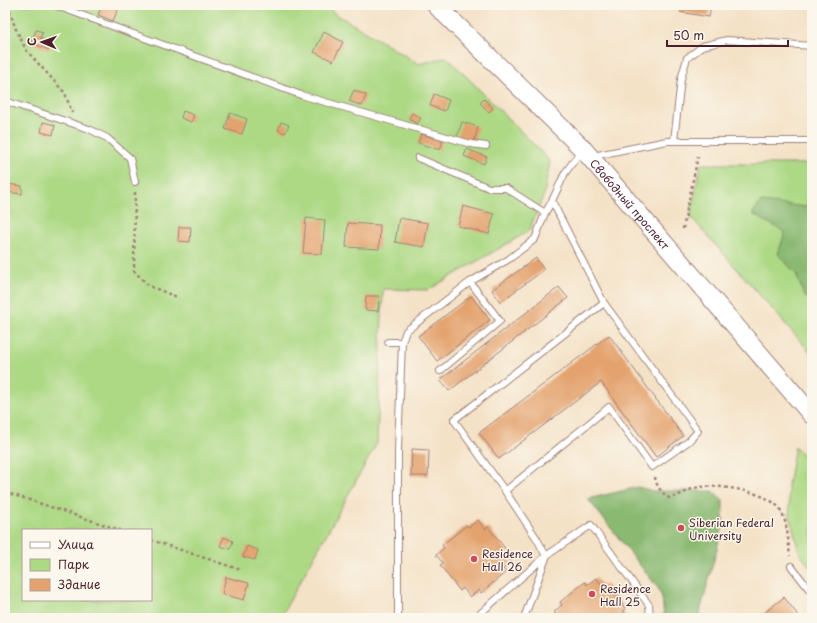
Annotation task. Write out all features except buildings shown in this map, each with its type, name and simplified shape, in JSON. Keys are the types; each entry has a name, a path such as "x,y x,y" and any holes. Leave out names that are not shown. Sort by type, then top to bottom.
{"main road":[{"name":"Свободный проспект","path":"436,5 586,153 812,414"}],"lane":[{"path":"54,5 301,95 471,144 486,146"},
{"path":"674,141 681,79 687,58 703,46 727,40 812,46"},
{"path":"5,100 89,129 107,138 130,158 135,182"},
{"path":"398,618 398,449 402,342 406,331 470,282 509,259 536,239 545,213 552,202 565,173 586,153 674,141 812,141"},
{"path":"418,158 489,188 506,188 545,213"},
{"path":"505,491 609,407 652,467 689,441 698,431 604,303 552,202"},
{"path":"440,371 500,321 470,282"},
{"path":"524,618 546,556 537,539 505,491 454,420 604,303"},
{"path":"388,342 402,342"},
{"path":"475,618 546,556 590,525 649,605 650,618"},
{"path":"791,566 812,593"}],"path":[{"path":"8,5 15,27 26,50 65,93 73,114 89,129"},
{"path":"682,229 698,156"},
{"path":"135,182 134,271 149,286 177,297"},
{"path":"652,467 656,482 664,495 669,498 694,489 710,486 728,488 768,499 781,509 786,523 791,566"},
{"path":"5,492 117,529"},
{"path":"152,540 242,570"}],"green space":[{"path":"5,5 325,5 334,13 419,64 447,57 550,161 544,194 529,231 428,290 383,289 377,443 280,618 5,618"},
{"path":"701,164 812,164 812,354 690,216"},
{"path":"761,202 808,207 812,205 812,300 805,297 796,274 778,254 785,232 752,214"},
{"path":"795,446 812,466 812,570 799,552 790,517 788,485"},
{"path":"638,487 653,491 713,491 723,501 723,526 700,612 702,618 664,618 662,597 658,588 588,499"}],"place":[{"name":"Siberian Federal University","path":"681,528"},
{"name":"Residence Hall 26","path":"474,559"},
{"name":"Residence Hall 25","path":"592,594"}]}
